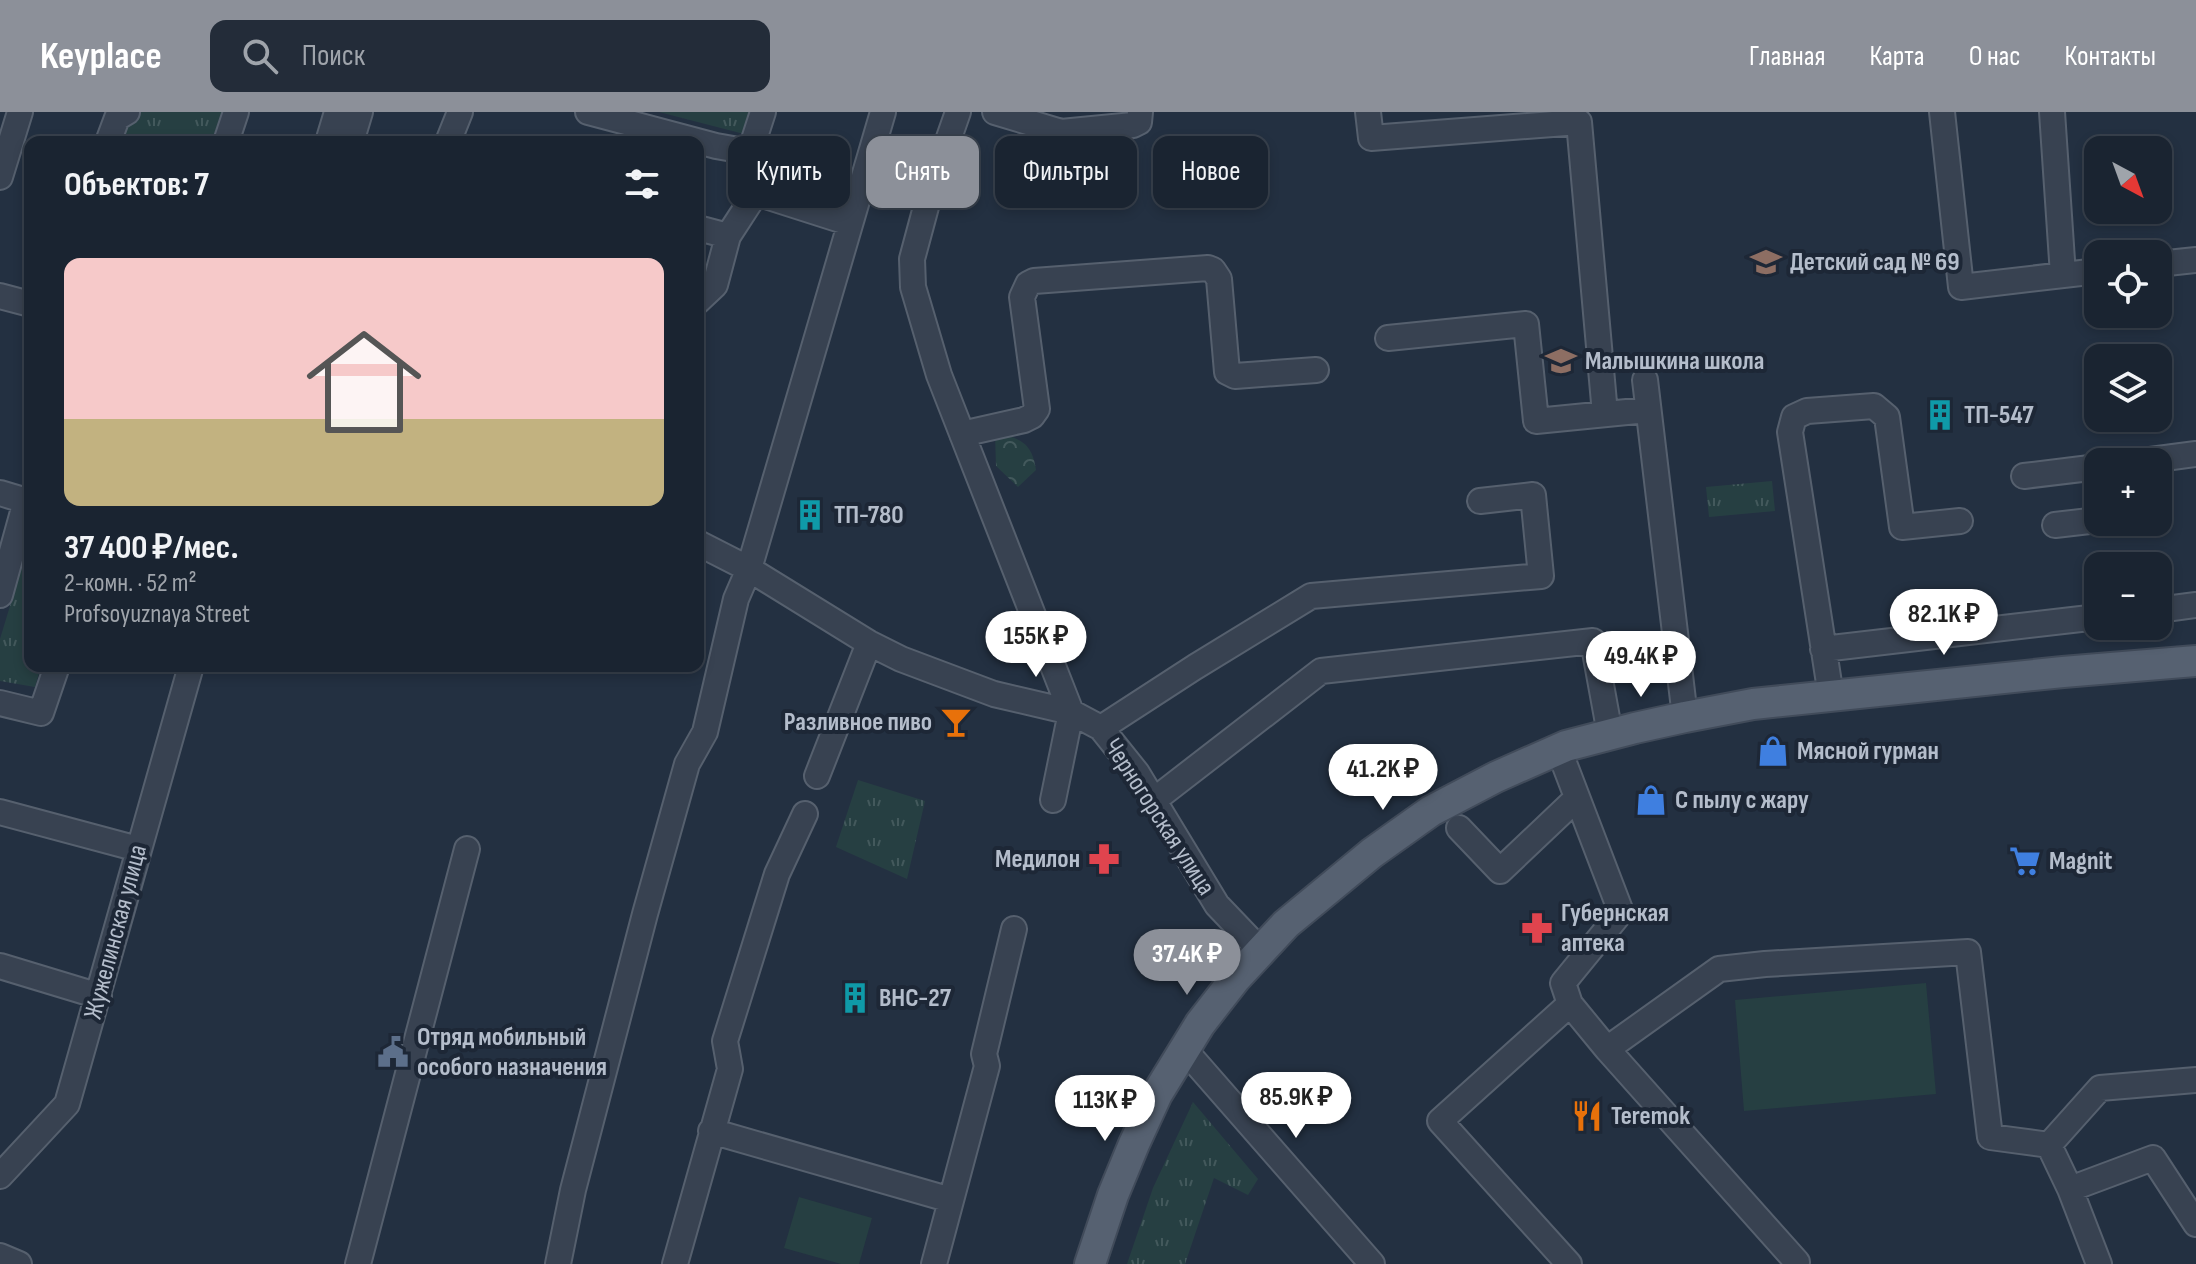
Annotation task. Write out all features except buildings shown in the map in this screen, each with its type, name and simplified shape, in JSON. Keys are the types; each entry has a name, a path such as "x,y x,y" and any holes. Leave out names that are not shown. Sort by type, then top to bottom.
{"main road":[{"path":"1090,1264 1134,1144 1183,1048 1235,979 1286,924 1372,853 1431,811 1496,777 1559,750 1610,734 1685,717 1753,704 2196,661"}],"street":[{"path":"0,177 20,112"},
{"path":"110,136 117,118 127,112"},
{"path":"228,136 236,112"},
{"path":"450,136 460,112"},
{"path":"588,112 678,136"},
{"path":"755,136 763,112"},
{"path":"558,1264 573,1190 687,764 705,732 736,599 749,569 883,112"},
{"path":"958,112 930,192 912,259 913,287 920,317 962,434 1071,712 1053,800"},
{"path":"995,112 1067,122 1133,125 1139,122 1140,112"},
{"path":"1368,112 1371,138 1579,122 1605,414"},
{"path":"1942,112 1961,287 2084,273"},
{"path":"2052,112 2063,275"},
{"path":"333,136 351,113"},
{"path":"351,113 351,136"},
{"path":"704,143 728,148"},
{"path":"704,295 715,285 728,236 746,208"},
{"path":"803,208 850,223"},
{"path":"704,230 728,236"},
{"path":"2172,263 2196,260"},
{"path":"962,434 1024,420 1037,409 1022,297 1028,284 1034,281 1208,268 1219,279 1227,372 1235,376 1316,370"},
{"path":"0,296 24,302"},
{"path":"1388,338 1526,324 1536,421 1647,410"},
{"path":"1645,380 1685,717"},
{"path":"1831,696 1790,432 1794,417 1807,411 1874,406 1887,417 1902,527 1960,521"},
{"path":"2172,458 2196,454"},
{"path":"2024,476 2084,469"},
{"path":"0,493 24,500"},
{"path":"1101,728 1311,596 1541,576 1533,495 1480,501"},
{"path":"0,595 24,514"},
{"path":"2055,525 2084,522"},
{"name":"Черногорская улица","path":"704,546 749,569 869,643 901,659 994,694 1071,712 1101,728 1137,773 1217,905 1260,950"},
{"path":"2172,608 2196,605"},
{"path":"1823,649 2084,619"},
{"path":"1153,801 1321,671 1593,641 1610,734"},
{"path":"817,776 869,643"},
{"path":"0,703 41,713 55,672"},
{"name":"Жужелинская улица","path":"0,1176 67,1104 189,672"},
{"path":"1559,750 1621,912 1563,983 1570,1004 1797,1262 1795,1264"},
{"path":"1459,828 1500,871 1577,798"},
{"path":"675,1264 730,1069 725,1041 777,874 805,814"},
{"path":"2,820 138,849"},
{"path":"358,1264 467,849"},
{"path":"934,1264 987,1066 984,1054 1014,929"},
{"path":"1607,1049 1719,969 1968,952 1990,1137 2049,1145"},
{"path":"0,966 99,996"},
{"path":"1569,1264 1440,1121 1570,1004"},
{"path":"1183,1048 1372,1264"},
{"path":"2049,1145 2100,1088 2196,1080"},
{"path":"711,1131 951,1200"},
{"path":"2049,1145 2099,1264"},
{"path":"2070,1189 2153,1158 2196,1224"},
{"path":"0,1256 19,1264"}],"green space":[{"path":"133,112 222,112 213,136 115,136"},
{"path":"659,112 757,112 744,134"},
{"path":"995,433 1024,443 1032,454 1036,470 1018,487 996,466"},
{"path":"1772,481 1775,511 1709,517 1706,487"},
{"path":"24,560 24,672 39,672 35,687 0,681 0,639"},
{"path":"858,780 925,801 907,879 836,847"},
{"path":"1926,983 1936,1094 1744,1111 1735,1000"},
{"path":"1193,1102 1258,1179 1248,1195 1214,1178 1185,1264 1127,1264 1153,1188"},
{"path":"799,1197 872,1218 859,1264 841,1264 784,1248"}],"place":[{"name":"Детский сад № 69","path":"1766,262"},
{"name":"Малышкина школа","path":"1561,361"},
{"name":"ТП-547","path":"1940,415"},
{"name":"ТП-780","path":"810,515"},
{"name":"Разливное пиво","path":"956,722"},
{"name":"Мясной гурман","path":"1773,751"},
{"name":"С пылу с жару","path":"1651,800"},
{"name":"Медилон","path":"1104,859"},
{"name":"Magnit","path":"2025,861"},
{"name":"Губернская аптека","path":"1537,928"},
{"name":"ВНС-27","path":"855,998"},
{"name":"Отряд мобильный особого назначения","path":"393,1052"},
{"name":"Teremok","path":"1587,1116"}]}
